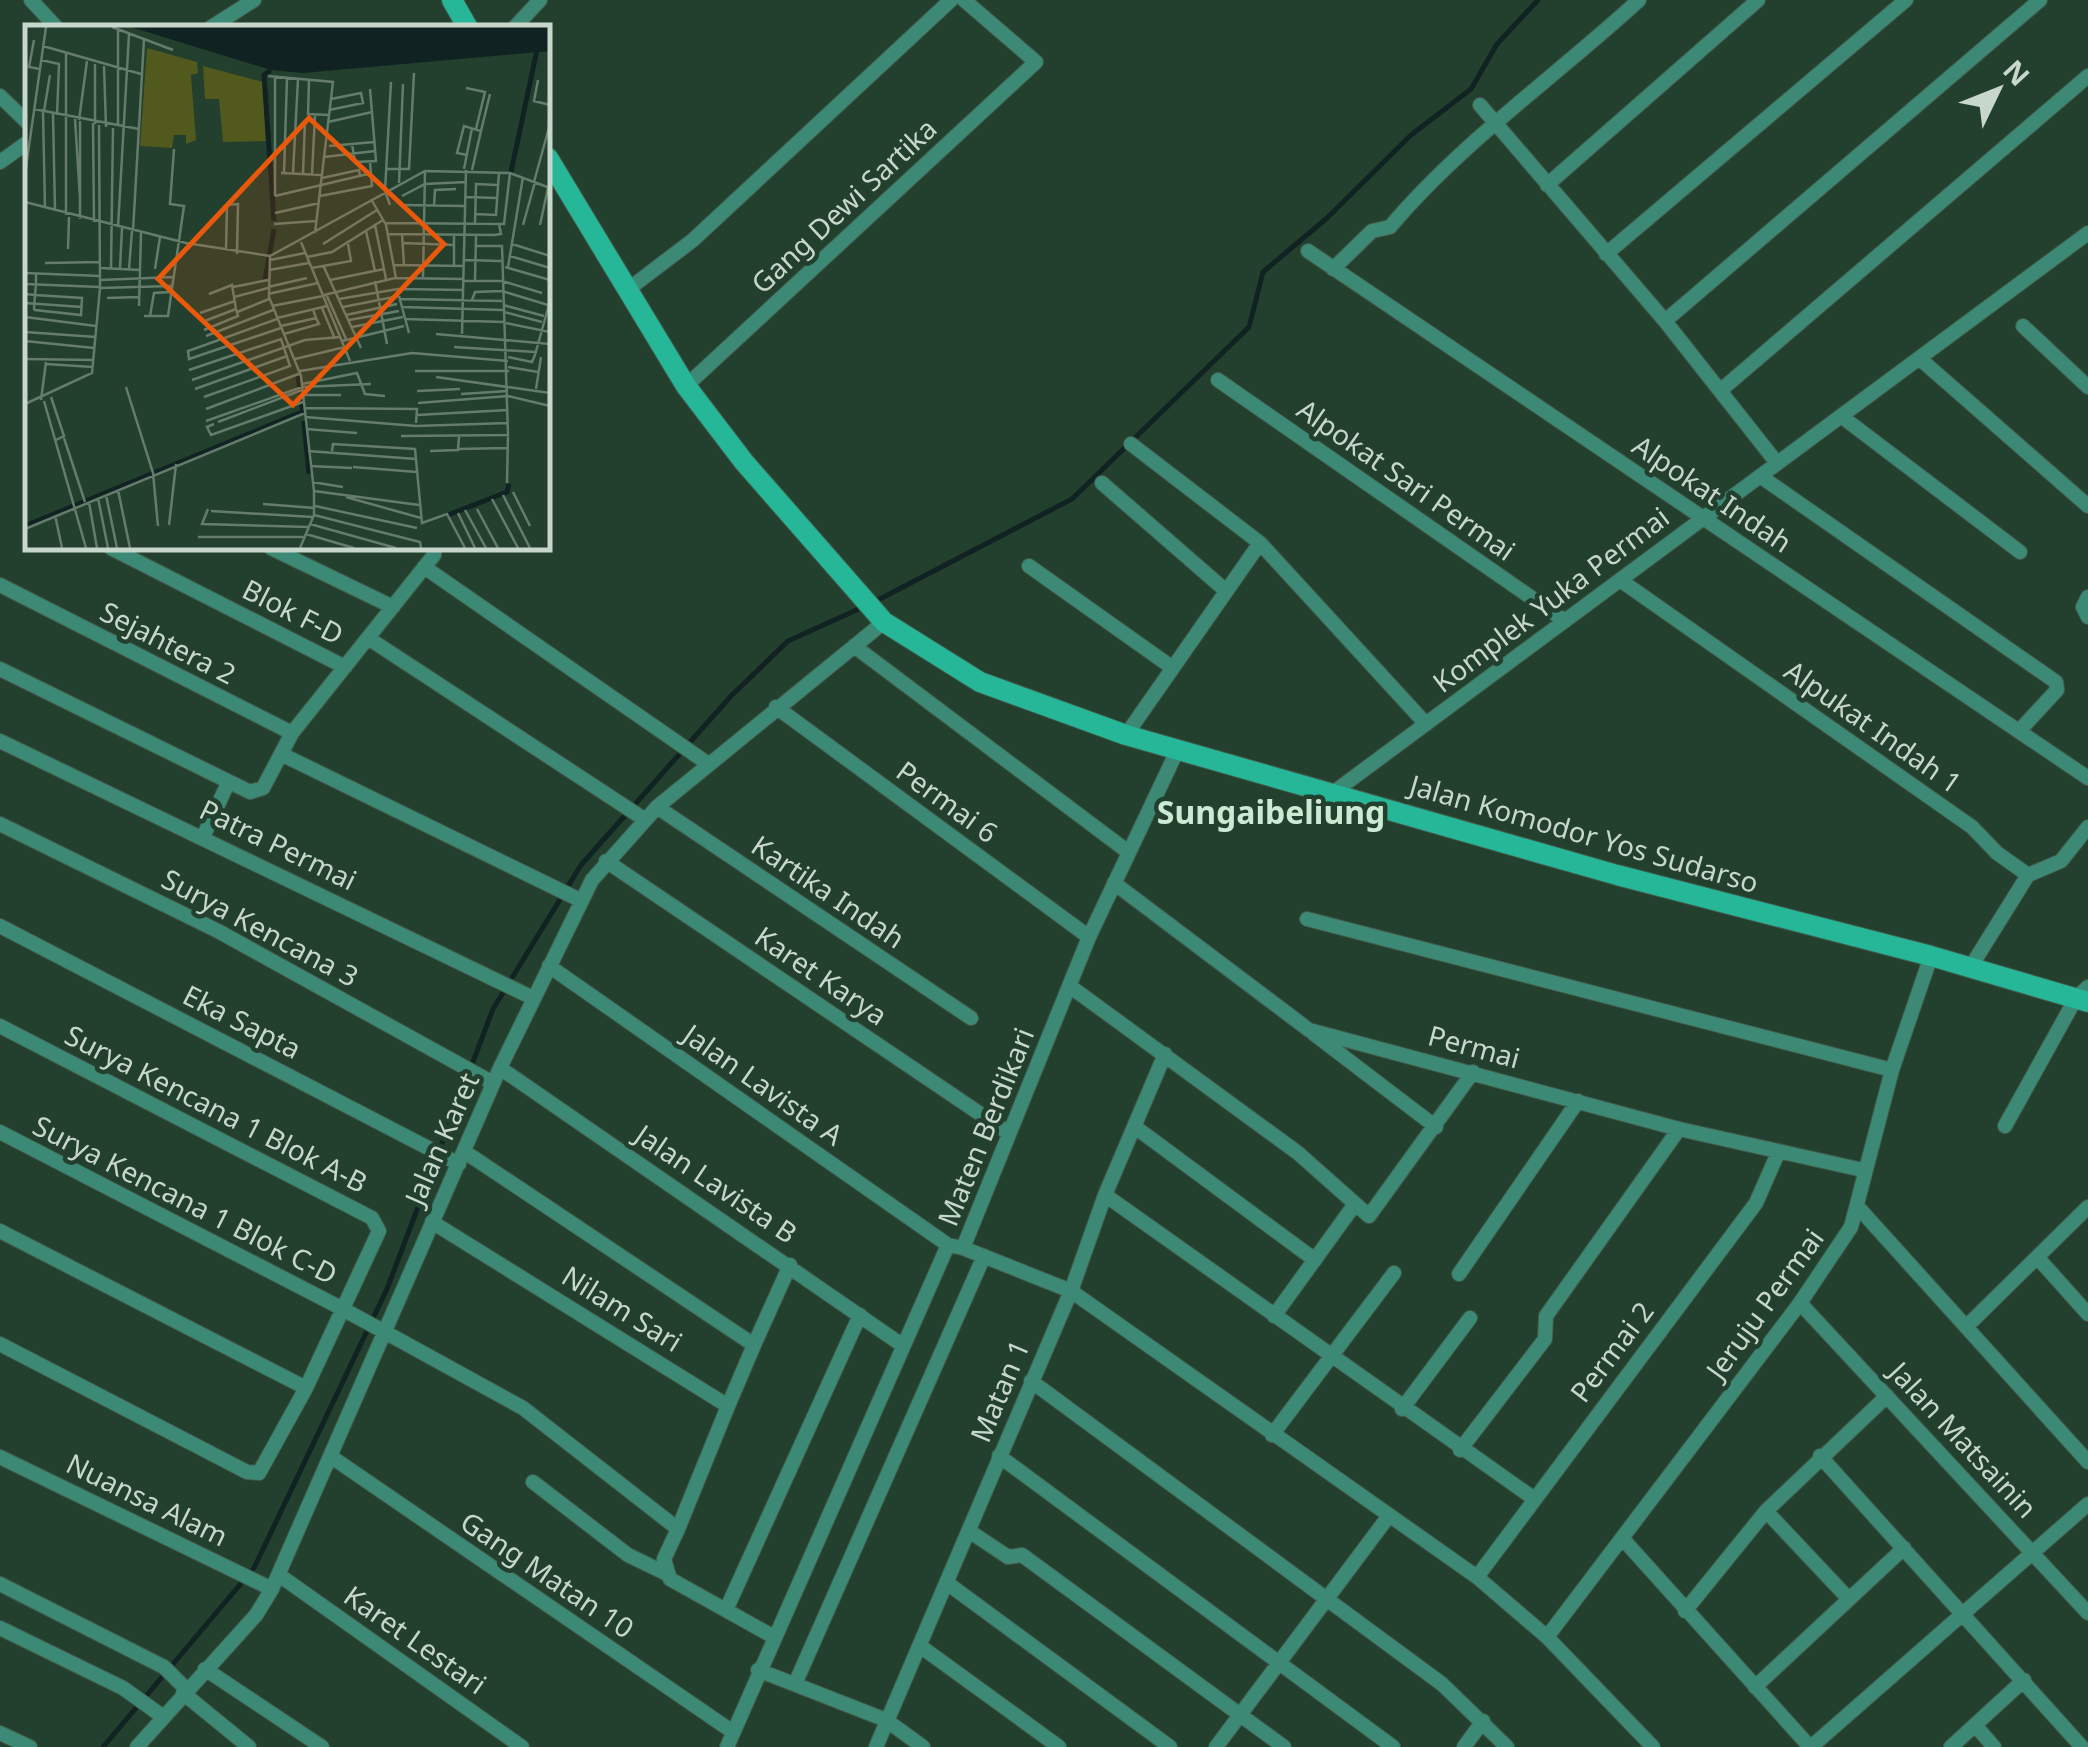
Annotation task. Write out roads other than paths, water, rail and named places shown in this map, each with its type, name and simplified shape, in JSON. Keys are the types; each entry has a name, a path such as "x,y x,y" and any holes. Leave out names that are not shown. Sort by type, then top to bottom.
{"street":[{"path":"31,0 54,25"},
{"path":"215,25 254,0"},
{"path":"452,0 466,25"},
{"path":"517,25 540,0"},
{"path":"626,291 693,240 951,0"},
{"name":"Gang Dewi Sartika","path":"686,386 1036,62 964,0"},
{"path":"1333,269 1372,231 1390,227 1402,209 1494,123 1639,0"},
{"path":"1547,185 1758,0"},
{"path":"1606,254 1906,0"},
{"path":"1665,322 2040,0"},
{"path":"1721,390 2088,76"},
{"path":"0,96 25,120"},
{"path":"1480,106 1665,322 1777,463"},
{"path":"0,162 25,144"},
{"name":"Jalan Komodor Yos Sudarso","path":"550,161 686,386 744,462 883,621 980,682 1126,735 1617,875 2084,996"},
{"name":"Komplek Yuka Permai","path":"1334,792 2088,233"},
{"name":"Alpokat Indah","path":"1308,250 2088,778"},
{"path":"2023,326 2088,387"},
{"path":"1919,358 2088,506"},
{"name":"Alpokat Sari Permai","path":"1218,380 1565,620"},
{"path":"1842,416 2020,552"},
{"path":"1131,444 1260,542 1426,724"},
{"path":"1760,476 2056,682 2057,690 2020,730"},
{"path":"1102,484 1225,590"},
{"path":"1126,735 1170,666 1260,542"},
{"name":"Blok F-D","path":"115,550 345,667"},
{"path":"275,550 393,606"},
{"path":"0,669 228,783 257,792 292,733 424,567 433,550"},
{"path":"1029,566 1170,666"},
{"path":"424,567 703,758"},
{"name":"Alpukat Indah 1","path":"1620,580 1972,826 2028,875"},
{"name":"Sejahtera 2","path":"0,585 292,733"},
{"path":"2088,597 2084,607 2088,617"},
{"name":"Jalan Karet","path":"138,1747 157,1713 256,1615 333,1458 381,1329 432,1222 529,996 549,966 576,898 642,818 703,758 776,707 883,621"},
{"path":"368,638 642,818"},
{"path":"854,646 1127,852"},
{"name":"Permai 6","path":"776,707 1089,937"},
{"name":"Patra Permai","path":"0,741 529,996"},
{"name":"Maten Berdikari","path":"730,1740 902,1345 956,1247 1072,987 1089,937 1178,749"},
{"path":"282,754 576,898"},
{"path":"203,837 228,783"},
{"name":"Kartika Indah","path":"658,806 971,1018"},
{"name":"Surya Kencana 3","path":"0,824 218,931 454,1061 492,1077"},
{"path":"1970,968 2028,875 2061,861 2088,827"},
{"name":"Karet Karya","path":"606,861 1007,1132"},
{"name":"Permai","path":"1114,883 1310,1030 1679,1130 1863,1170"},
{"path":"1307,919 1892,1070"},
{"name":"Eka Sapta","path":"0,926 459,1158 754,1345"},
{"name":"Jeruju Permai","path":"1547,1636 1800,1303 1851,1227 1892,1070 1931,956"},
{"name":"Jalan Lavista A","path":"549,966 956,1247 1071,1291 1478,1577 1547,1636 1653,1747"},
{"path":"1072,987 1298,1153 1369,1216 1473,1072"},
{"path":"2005,1126 2084,996"},
{"name":"Surya Kencana 1 Blok A-B","path":"0,1026 372,1218 378,1226 378,1236 344,1310 266,1466 258,1473 246,1472 0,1344"},
{"path":"1310,1030 1436,1128"},
{"name":"Matan 1","path":"876,1747 1071,1291 1165,1054"},
{"name":"Jalan Lavista B","path":"492,1077 790,1265 902,1345"},
{"path":"1459,1274 1578,1101"},
{"path":"1134,1127 1315,1260"},
{"path":"1460,1450 1546,1339 1546,1316 1679,1130"},
{"name":"Surya Kencana 1 Blok C-D","path":"0,1132 381,1329 524,1408 678,1529"},
{"name":"Permai 2","path":"1478,1577 1756,1203 1778,1153"},
{"path":"1106,1195 1402,1409 1533,1498"},
{"path":"1274,1316 1356,1204"},
{"path":"1857,1206 2088,1462"},
{"path":"1968,1325 2088,1208"},
{"name":"Nilam Sari","path":"432,1222 728,1406"},
{"path":"0,1232 306,1388"},
{"path":"795,1684 984,1256"},
{"path":"2036,1257 2088,1314"},
{"path":"665,1572 664,1559 790,1265"},
{"path":"1272,1435 1394,1274"},
{"name":"Jalan Matsainin","path":"1800,1303 2088,1613"},
{"path":"726,1610 860,1315"},
{"path":"1402,1409 1470,1318"},
{"path":"1031,1381 1442,1684 1507,1747"},
{"path":"1686,1611 1766,1512 1820,1456 1887,1396"},
{"name":"Nuansa Alam","path":"0,1456 230,1568 272,1583"},
{"path":"999,1456 1393,1747"},
{"path":"1820,1456 2082,1747"},
{"name":"Gang Matan 10","path":"333,1458 730,1740"},
{"path":"532,1482 628,1556 665,1572 774,1636"},
{"path":"1622,1538 1810,1747 2088,1504"},
{"path":"1766,1512 1847,1597"},
{"path":"1216,1747 1388,1517"},
{"path":"968,1530 1008,1557 1022,1555 1284,1747"},
{"path":"1756,1687 1847,1597 1904,1548"},
{"name":"Karet Lestari","path":"272,1583 522,1747"},
{"path":"946,1583 1170,1747"},
{"path":"0,1584 164,1667 249,1747"},
{"path":"0,1628 123,1688 157,1713"},
{"path":"920,1646 1059,1747"},
{"path":"205,1669 322,1747"},
{"path":"758,1670 886,1720 923,1747"},
{"path":"1951,1747 2024,1680"},
{"path":"1464,1747 1484,1721"},
{"path":"1975,1725 1994,1747"},
{"path":"0,1733 30,1747"}],"waterway":[{"path":"876,601 1072,499 1249,327 1263,272 1327,218 1411,135 1471,89 1497,44 1538,0"},
{"path":"103,1747 254,1568 387,1289 493,1009 581,865 731,696 788,641 861,608"}],"district":[{"name":"Sungaibeliung","path":"1271,813"}]}
